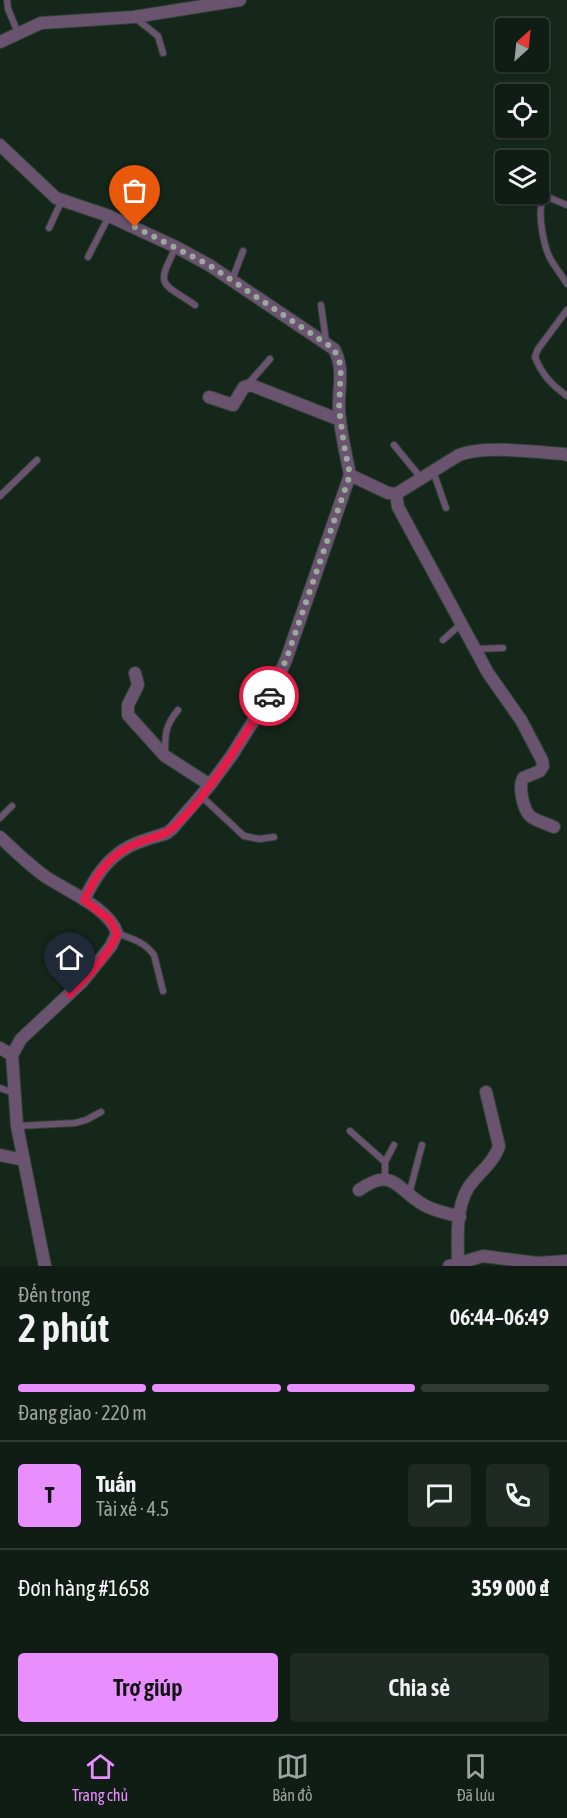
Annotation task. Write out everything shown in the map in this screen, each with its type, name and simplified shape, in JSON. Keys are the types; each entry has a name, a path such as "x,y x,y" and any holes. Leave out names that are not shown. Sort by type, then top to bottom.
{"street":[{"path":"0,42 41,23 134,17 191,4 240,0"},
{"path":"0,145 51,194 109,216 176,247 232,280 304,330 326,342 334,349 341,366 339,409 350,475 286,660 274,686 232,755 180,821 167,833 128,847 109,862 95,877 84,900"},
{"path":"209,397 233,405 247,384 340,420"},
{"path":"350,475 388,493 396,494 459,455 478,450 567,455"},
{"path":"396,494 398,507 488,673 521,720 542,760 543,766 540,771 523,778 520,784 525,811 528,816 554,827"},
{"path":"135,673 138,685 128,705 128,715 165,756 210,785"},
{"path":"0,837 28,864 84,900 110,920 117,933 111,946 82,982 21,1039 12,1055 17,1126 45,1266"},
{"path":"0,1048 12,1055"},
{"path":"486,1092 499,1149 469,1187 463,1201 454,1265 491,1257 537,1263 567,1261"},
{"path":"0,1155 24,1160"},
{"path":"359,1190 372,1181 385,1179 392,1181 426,1206 459,1217"}],"lane":[{"path":"7,0 10,18 18,33"},
{"path":"134,17 158,36 163,53"},
{"path":"567,205 550,198 544,200 540,205 550,259 567,284"},
{"path":"49,228 62,200"},
{"path":"88,257 109,216"},
{"path":"176,247 164,270 163,278 167,286 195,305"},
{"path":"232,280 243,251"},
{"path":"321,305 326,342"},
{"path":"567,310 538,349 535,357 538,366 550,383 567,396"},
{"path":"247,384 270,358"},
{"path":"394,445 422,479"},
{"path":"0,496 37,460"},
{"path":"433,471 446,508"},
{"path":"443,640 462,623"},
{"path":"477,650 503,648"},
{"path":"165,756 166,730 178,710"},
{"path":"201,796 244,836 258,839 274,837"},
{"path":"0,818 12,806"},
{"path":"117,933 143,944 151,951 163,991"},
{"path":"0,1088 14,1093"},
{"path":"17,1126 75,1123 101,1112"},
{"path":"350,1131 385,1162"},
{"path":"385,1179 385,1162 393,1145"},
{"path":"409,1194 422,1145"}],"way so far":[{"path":"135,227 209,265 304,330 326,342 334,349 341,366 339,409 350,475 286,660 269,696"}],"route":[{"path":"70,994 116,939 116,928 110,920 84,900 95,877 100,870 128,847 167,833 180,821 232,755 269,696"}]}
